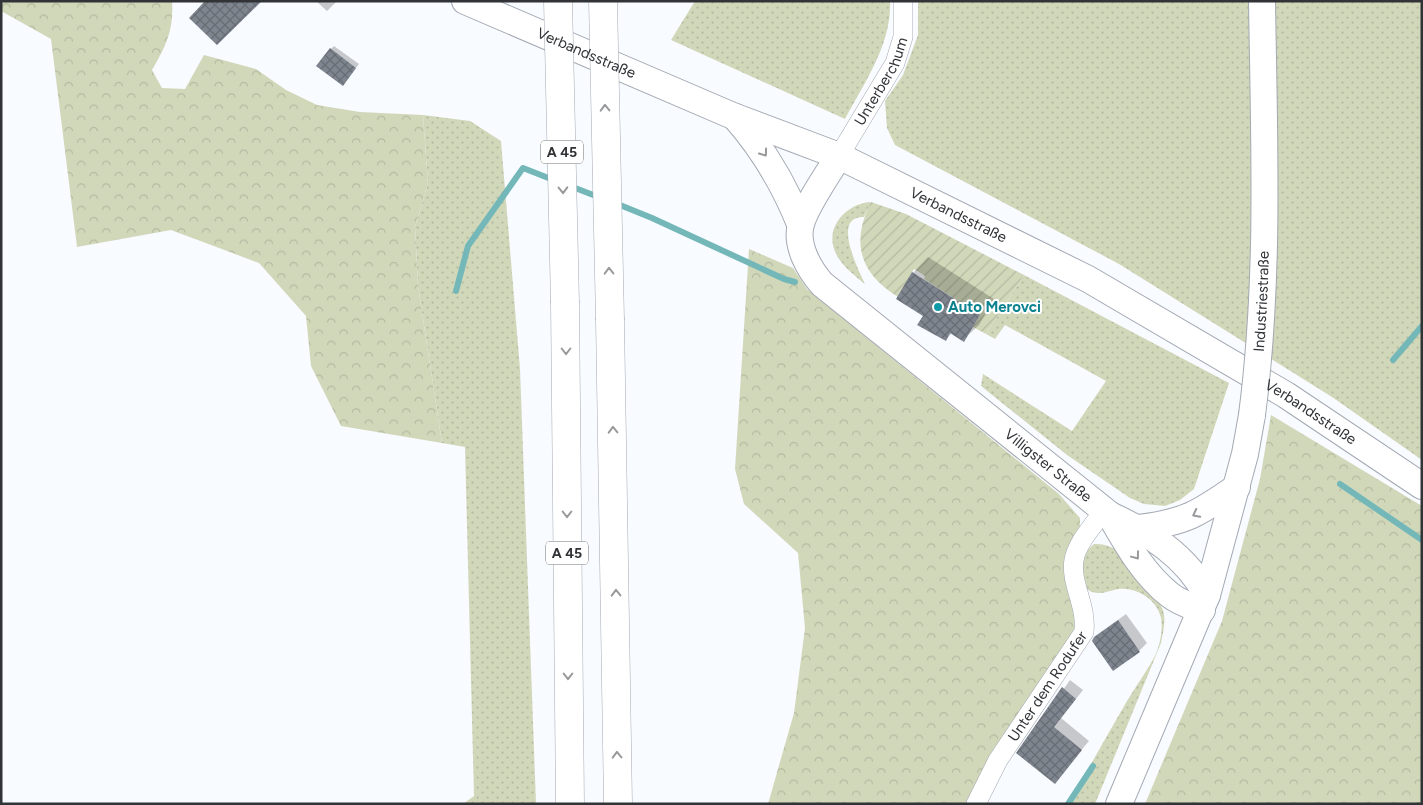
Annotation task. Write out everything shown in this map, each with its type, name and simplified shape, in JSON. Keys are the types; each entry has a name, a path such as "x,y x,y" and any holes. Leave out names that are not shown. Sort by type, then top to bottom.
{"highway":[{"name":"A 45","path":"558,1 565,302 570,804"},
{"path":"603,1 618,804"}],"main road":[{"name":"Verbandsstraße","path":"464,1 733,116 839,156 1088,279 1286,395 1422,486"},
{"name":"Industriestraße","path":"1205,603 1237,487 1252,415 1264,309 1262,1"},
{"name":"Villigster Straße","path":"733,116 771,163 789,196 800,224 802,246 809,268 822,284 1107,512 1139,528 1181,560 1195,574 1205,603"},
{"path":"800,224 839,156"},
{"path":"1139,528 1182,521 1210,506 1237,487"},
{"path":"1107,512 1147,571 1170,595 1185,604 1205,603 1119,804"}],"street":[{"name":"Unterberchum","path":"839,156 895,63 903,37 903,1"},
{"name":"Unter dem Rodufer","path":"976,804 998,760 1084,632 1086,620 1074,571 1074,559 1107,512"}],"green space":[{"path":"1,1 172,1 172,21 168,37 152,70 162,88 185,89 204,55 256,69 286,90 317,105 360,112 423,115 428,183 415,227 418,286 442,443 341,426 311,366 306,316 259,263 171,230 77,247 51,39 1,11"},
{"path":"695,1 890,1 889,17 882,48 845,119 671,40"},
{"path":"918,1 1422,1 1422,460 1332,397 1119,264 895,145 887,128 885,101 903,75 918,35"},
{"path":"423,115 470,121 501,141 520,369 536,804 463,804 474,796 465,447 442,443 418,286 415,227 428,183"},
{"path":"871,202 864,217 854,219 849,225 848,234 853,256 865,284 839,260 832,240 836,223 841,216 855,206"},
{"path":"871,202 906,214 1024,275 986,334 973,327 980,315 924,279 925,276 914,269 898,297 875,278 867,267 860,243 861,230"},
{"path":"749,249 793,268 807,289 1059,494 1080,518 1079,629 968,804 768,804 794,713 805,628 798,553 744,504 735,469"},
{"path":"1024,275 1229,383 1194,489 1180,500 1165,506 1144,504 1130,498 1067,455 981,386 983,374 1072,431 1106,381 1005,325 995,339 986,334"},
{"path":"1271,415 1422,506 1422,804 1145,804 1222,621 1260,479"},
{"path":"1094,544 1113,548 1134,569 1159,602 1163,612 1164,626 1161,643 1095,804 1068,804 1155,656 1160,642 1162,623 1159,611 1155,605 1138,592 1118,589 1099,593 1086,589 1081,577 1082,562"}],"building":[{"path":"205,1 262,1 217,45 189,18"},
{"path":"330,48 356,68 343,86 316,66"},
{"name":"Auto Merovci","path":"912,272 980,315 964,342 950,333 946,341 917,325 923,316 896,299"},
{"path":"1118,620 1140,652 1113,671 1092,641 1094,637"},
{"path":"1062,687 1076,699 1054,727 1082,750 1055,784 1016,753"}],"waterway":[{"path":"456,291 468,246 523,168 556,181"},
{"path":"570,186 601,198"},
{"path":"615,203 784,279 795,282"},
{"path":"1393,360 1422,326"},
{"path":"1340,484 1422,540"},
{"path":"1068,804 1093,766"}],"place":[{"name":"Auto Merovci","path":"938,307"}]}
